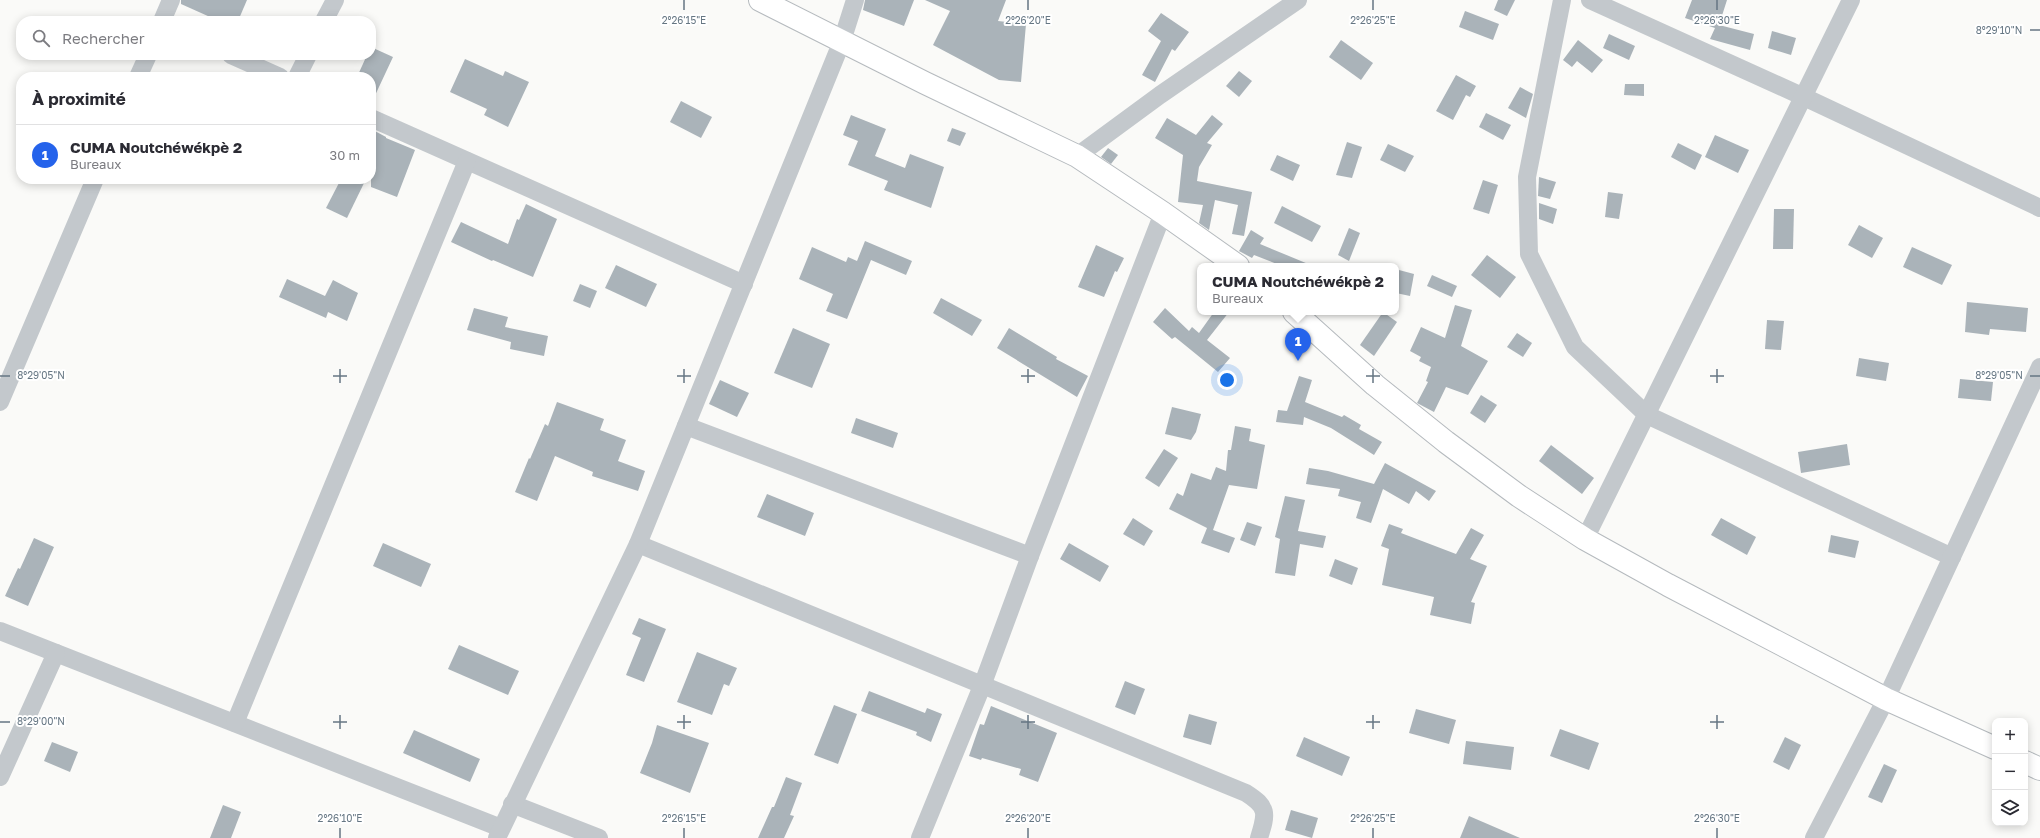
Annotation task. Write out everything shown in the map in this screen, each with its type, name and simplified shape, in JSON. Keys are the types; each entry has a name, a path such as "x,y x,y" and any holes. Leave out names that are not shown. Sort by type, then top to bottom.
{"main road":[{"path":"760,0 925,83 1077,156 1163,213 1234,263"},
{"path":"1297,315 1375,385 1446,442 1519,496 1586,539 1668,585 1886,698 1992,747"},
{"path":"2028,763 2040,769"}],"street":[{"path":"164,16 171,0"},
{"path":"327,16 335,0"},
{"path":"0,632 234,723 499,833 638,544 842,41 856,0"},
{"path":"1077,156 1160,95 1298,0"},
{"path":"1562,0 1527,177 1529,254 1575,347 1647,415 1952,557"},
{"path":"1590,0 1804,97 2040,208"},
{"path":"1586,539 1851,0"},
{"path":"140,72 146,60"},
{"path":"242,60 269,72"},
{"path":"300,72 306,60"},
{"path":"376,120 744,284"},
{"path":"234,723 467,161"},
{"path":"0,402 93,184"},
{"path":"920,838 982,686 1030,556 1163,213"},
{"path":"1814,838 1886,698 2040,367"},
{"path":"686,426 1030,556"},
{"path":"638,544 1246,793 1260,802 1265,810 1264,819 1258,838"},
{"path":"0,777 56,654"},
{"path":"512,804 599,838"}],"building":[{"path":"181,0 247,0 240,16 208,16 181,4"},
{"path":"865,0 914,0 904,26 863,10"},
{"path":"925,0 1006,0 998,21 1026,24 1021,82 999,80 933,45 950,11"},
{"path":"1498,0 1515,0 1507,16 1494,10"},
{"path":"1692,0 1727,0 1719,25 1754,34 1750,50 1710,39 1715,28 1685,18"},
{"path":"1465,11 1499,24 1493,40 1459,27"},
{"path":"1161,13 1189,32 1175,51 1172,49 1155,82 1142,75 1161,41 1148,31"},
{"path":"1772,31 1796,38 1791,55 1768,48"},
{"path":"1609,34 1635,46 1629,60 1603,48"},
{"path":"1341,40 1373,63 1361,80 1329,57"},
{"path":"1578,40 1603,60 1592,73 1577,61 1572,67 1563,60"},
{"path":"376,49 393,57 376,93 376,72 359,72 365,60 376,60"},
{"path":"465,59 503,76 505,71 529,82 508,127 484,115 487,109 450,92"},
{"path":"1239,71 1252,81 1239,97 1226,86"},
{"path":"1456,75 1476,86 1470,97 1466,95 1453,120 1436,111"},
{"path":"1625,84 1644,84 1644,96 1624,95"},
{"path":"1520,87 1533,94 1526,118 1508,108"},
{"path":"681,101 712,117 701,138 670,122"},
{"path":"1486,113 1511,125 1503,140 1479,127"},
{"path":"851,115 886,129 875,156 905,168 910,154 944,167 931,208 884,190 888,181 848,165 858,141 843,135"},
{"path":"1212,115 1223,124 1207,143 1212,145 1199,167 1197,181 1252,192 1244,236 1232,234 1238,205 1215,200 1209,230 1199,223 1203,205 1178,202 1183,155 1155,138 1167,118 1196,135"},
{"path":"952,128 966,133 960,146 947,141"},
{"path":"376,132 386,138 415,150 397,197 371,187 371,184 376,184"},
{"path":"1715,135 1749,150 1738,173 1705,157"},
{"path":"1347,142 1362,147 1352,178 1336,175"},
{"path":"1678,143 1702,155 1695,170 1671,157"},
{"path":"1388,144 1414,156 1405,172 1380,160"},
{"path":"1108,148 1118,155 1111,164 1101,157"},
{"path":"1277,155 1300,165 1293,181 1270,170"},
{"path":"1539,177 1556,182 1550,199 1538,196"},
{"path":"1483,180 1498,185 1489,214 1473,209"},
{"path":"338,184 364,184 347,218 326,208"},
{"path":"1608,192 1623,194 1619,219 1605,217"},
{"path":"1539,203 1557,209 1553,224 1539,219"},
{"path":"526,204 557,219 533,277 493,260 492,261 451,242 461,222 508,244 517,219 519,220"},
{"path":"1282,206 1321,226 1312,242 1274,223"},
{"path":"1774,209 1794,209 1793,249 1773,249"},
{"path":"1859,225 1883,238 1872,258 1848,245"},
{"path":"1349,228 1360,233 1349,261 1338,255"},
{"path":"1251,230 1264,238 1260,244 1306,263 1274,263 1254,255 1252,258 1239,251"},
{"path":"865,241 912,261 906,275 871,260 847,319 826,311 833,294 799,279 812,247 846,262 848,257 857,261"},
{"path":"1096,245 1124,258 1117,272 1115,271 1104,297 1078,287"},
{"path":"1912,247 1952,265 1942,285 1903,267"},
{"path":"1487,255 1516,277 1500,298 1471,275"},
{"path":"616,265 657,284 646,307 605,288"},
{"path":"1399,270 1414,274 1410,296 1399,294"},
{"path":"1432,275 1457,286 1452,297 1427,286"},
{"path":"287,279 325,296 333,280 358,293 347,321 328,312 326,318 279,297"},
{"path":"580,284 597,291 590,308 573,301"},
{"path":"941,298 982,320 972,336 933,313"},
{"path":"1967,302 2028,308 2026,332 1990,329 1989,335 1965,332"},
{"path":"1455,305 1472,310 1461,346 1488,361 1468,395 1446,387 1434,412 1417,403 1428,382 1426,381 1431,367 1419,361 1421,357 1410,351 1421,327 1445,338"},
{"path":"474,308 508,317 505,327 548,336 544,356 510,349 511,342 467,330"},
{"path":"1165,308 1189,331 1192,327 1199,333 1212,315 1227,315 1207,340 1230,358 1218,372 1175,337 1172,339 1153,322"},
{"path":"1381,315 1387,315 1397,322 1374,356 1360,345"},
{"path":"1767,320 1784,321 1781,350 1765,349"},
{"path":"793,328 830,344 812,388 774,373"},
{"path":"1009,328 1057,357 1056,359 1088,376 1077,397 997,348"},
{"path":"1517,333 1532,343 1523,357 1507,347"},
{"path":"1859,358 1889,363 1886,381 1856,376"},
{"path":"1299,376 1312,380 1305,402 1342,417 1344,415 1361,425 1359,429 1382,442 1374,455 1331,428 1304,417 1303,425 1276,422 1278,410 1287,411"},
{"path":"1960,379 1993,382 1991,401 1958,398"},
{"path":"720,380 749,393 737,417 709,404"},
{"path":"1481,395 1497,405 1485,423 1470,413"},
{"path":"557,402 604,419 600,430 626,440 618,461 645,471 638,491 592,476 593,472 555,456 537,501 515,492 545,424 548,426"},
{"path":"1172,407 1201,414 1196,432 1191,440 1165,434"},
{"path":"856,418 898,433 893,448 851,433"},
{"path":"1235,426 1251,429 1249,441 1265,445 1257,489 1229,485 1213,530 1235,538 1229,553 1201,543 1207,528 1169,509 1177,493 1183,496 1191,473 1211,480 1216,467 1226,471 1228,450 1231,450"},
{"path":"1847,444 1850,465 1801,473 1798,452"},
{"path":"1551,445 1594,478 1582,494 1539,461"},
{"path":"1164,449 1178,458 1159,487 1145,478"},
{"path":"1385,463 1436,491 1429,501 1416,491 1409,504 1383,489 1371,523 1356,518 1361,502 1338,496 1340,489 1306,484 1309,468 1328,471 1374,484"},
{"path":"767,494 814,513 805,536 757,517"},
{"path":"1285,496 1305,500 1298,531 1326,536 1323,548 1300,544 1295,576 1275,573 1280,539 1275,537"},
{"path":"1133,518 1153,531 1144,546 1123,534"},
{"path":"1721,518 1756,537 1747,555 1711,535"},
{"path":"1247,522 1262,527 1255,546 1240,540"},
{"path":"1389,524 1403,529 1401,533 1456,554 1471,528 1484,535 1470,559 1487,566 1471,602 1475,603 1471,624 1430,615 1434,597 1382,585 1389,549 1381,546"},
{"path":"1831,535 1859,541 1855,558 1828,552"},
{"path":"34,538 54,547 28,606 5,596 18,568 20,569"},
{"path":"383,543 431,564 421,587 373,566"},
{"path":"1069,543 1109,566 1100,582 1060,559"},
{"path":"1335,559 1358,568 1352,585 1329,576"},
{"path":"639,618 666,629 644,682 626,675 641,638 632,634"},
{"path":"459,645 519,671 508,695 448,669"},
{"path":"697,652 737,668 729,686 724,684 712,715 677,702"},
{"path":"1125,681 1145,689 1135,715 1115,707"},
{"path":"869,691 925,713 927,708 942,714 931,742 916,735 917,732 861,711"},
{"path":"834,705 857,714 838,764 814,755"},
{"path":"991,706 1057,733 1038,782 1019,775 1021,769 982,758 981,760 969,756 980,724 984,725"},
{"path":"1416,709 1456,720 1449,744 1409,733"},
{"path":"1189,714 1217,722 1211,745 1183,737"},
{"path":"657,725 709,743 690,793 640,773 652,743"},
{"path":"1560,729 1599,743 1589,770 1550,756"},
{"path":"414,730 480,759 470,782 403,753"},
{"path":"1304,737 1350,757 1342,776 1296,756"},
{"path":"1785,737 1801,745 1789,770 1773,762"},
{"path":"1466,741 1514,747 1511,770 1463,764"},
{"path":"52,742 78,752 70,772 44,761"},
{"path":"1884,764 1897,770 1882,803 1868,797"},
{"path":"786,777 802,783 790,815 794,816 784,838 758,838 772,807 774,807"},
{"path":"223,805 241,812 231,838 210,838"},
{"path":"1291,810 1318,818 1312,838 1285,830"},
{"path":"1469,816 1520,838 1460,838"}],"place":[{"name":"CUMA Noutchéwékpè 2","path":"1298,361"}]}
